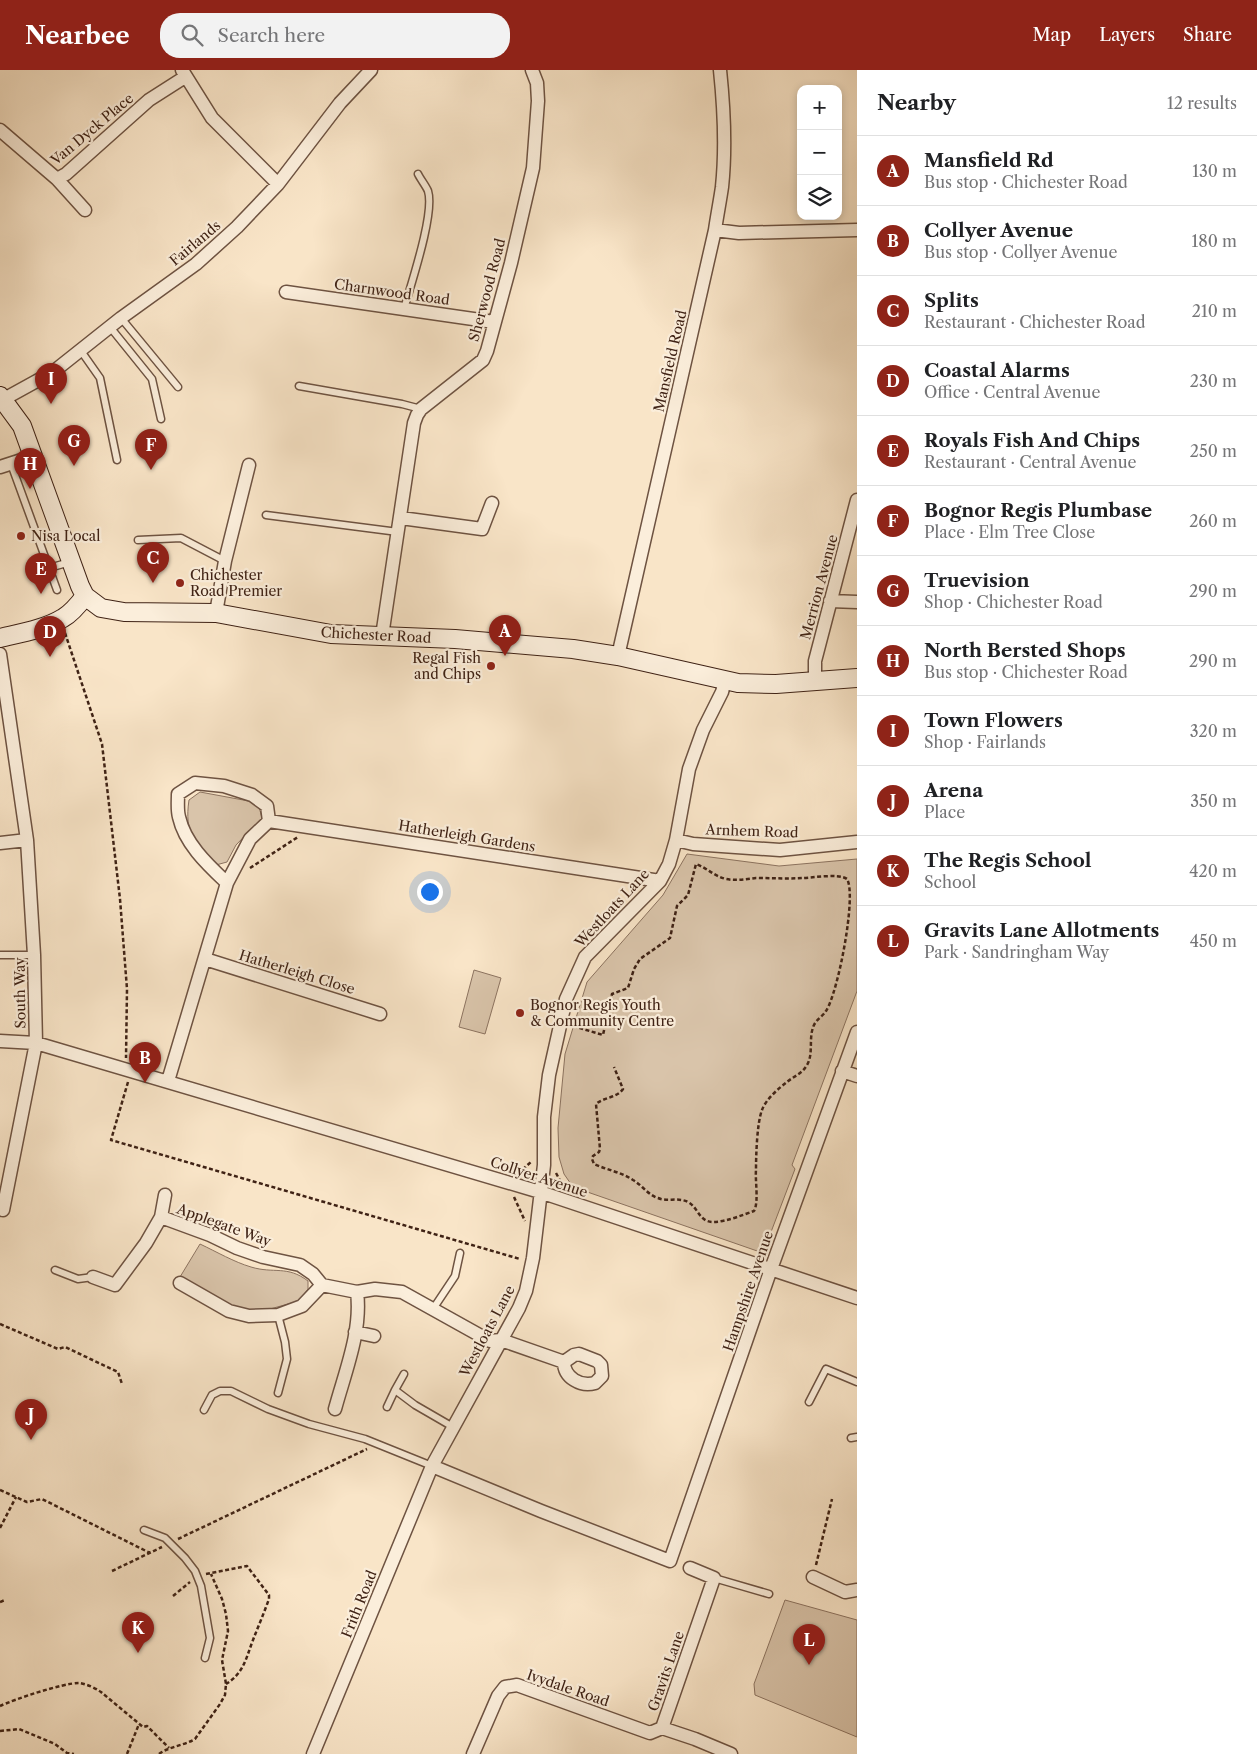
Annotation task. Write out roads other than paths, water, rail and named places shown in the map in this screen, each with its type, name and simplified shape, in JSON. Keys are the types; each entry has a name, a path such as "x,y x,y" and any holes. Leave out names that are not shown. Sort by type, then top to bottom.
{"main road":[{"path":"0,638 47,626 72,611 86,596 70,562 22,426 2,397"},
{"name":"Chichester Road","path":"86,596 101,608 124,612 216,613 330,634 526,644 573,649 618,656 738,683 776,684 857,678"}],"street":[{"name":"Fairlands","path":"2,397 53,372 121,318 196,264 237,227 278,184 340,103 371,70"},
{"name":"Sherwood Road","path":"421,409 483,360 511,263 533,168 538,101 532,70"},
{"name":"Mansfield Road","path":"618,656 715,230 722,186 724,146 720,70"},
{"path":"183,74 212,118 278,184"},
{"name":"Van Dyck Place","path":"0,130 57,178 66,174 149,100 183,74"},
{"path":"57,178 85,210"},
{"path":"715,230 739,232 857,230"},
{"name":"Charnwood Road","path":"286,292 494,322"},
{"path":"382,636 414,423 421,409"},
{"path":"5,466 34,456"},
{"path":"216,613 225,561 249,465"},
{"name":"Merrion Avenue","path":"815,681 815,662 857,500"},
{"path":"401,518 482,529 492,503"},
{"path":"830,601 857,602"},
{"name":"South Way","path":"0,654 27,840 34,955 36,1043 3,1210"},
{"name":"Westloats Lane","path":"432,1466 519,1308 526,1291 534,1258 544,1165 544,1117 549,1075 566,999 585,957 660,881 669,864 676,840 689,769 703,730 722,692 724,681"},
{"path":"168,1081 226,883 250,839 269,821 267,806 252,794 224,786 195,783 178,794 178,817 189,841 226,883"},
{"name":"Hatherleigh Gardens","path":"269,821 660,881"},
{"path":"0,843 27,840"},
{"name":"Arnhem Road","path":"676,840 693,844 780,850 857,842"},
{"name":"Hatherleigh Close","path":"205,959 380,1014"},
{"name":"Hampshire Avenue","path":"432,1466 670,1561 771,1269 857,1032"},
{"name":"Collyer Avenue","path":"0,1041 36,1043 540,1192 857,1298"},
{"path":"842,1071 857,1076"},
{"name":"Applegate Way","path":"92,1277 115,1285 146,1243 161,1217 165,1195"},
{"name":"Applegate Way","path":"161,1217 210,1235 237,1248 264,1257 300,1264 313,1274 322,1285"},
{"path":"180,1283 229,1311 249,1316 278,1315 302,1306 322,1285 357,1292 375,1290 402,1292 490,1341 501,1340 564,1362"},
{"path":"336,1409 355,1332 357,1292"},
{"path":"355,1332 374,1336"},
{"name":"Frith Road","path":"313,1754 432,1466"},
{"path":"690,1568 714,1578"},
{"path":"813,1577 845,1592 857,1590"},
{"name":"Gravits Lane","path":"714,1578 662,1728 731,1754"},
{"name":"Ivydale Road","path":"473,1754 498,1696 505,1687 517,1685 650,1733 662,1728"}],"lane":[{"path":"404,309 428,223 430,208 428,192 418,174"},
{"path":"121,318 178,387"},
{"path":"110,327 152,378 160,419"},
{"path":"81,350 100,378 117,460"},
{"path":"299,386 421,409"},
{"path":"5,466 57,590"},
{"path":"266,515 399,532"},
{"path":"138,540 181,538 225,561"},
{"path":"49,568 70,562"},
{"path":"0,955 34,955"},
{"path":"433,1309 454,1276 460,1253"},
{"path":"54,1270 78,1279 92,1277"},
{"path":"278,1315 287,1359 278,1393"},
{"path":"809,1402 826,1369 857,1382"},
{"path":"388,1407 404,1374"},
{"path":"395,1390 415,1405 453,1427"},
{"path":"204,1410 212,1395 220,1391 231,1391 268,1409 309,1424 344,1432 377,1443 432,1466"},
{"path":"144,1530 158,1534 171,1543 186,1558 197,1576 201,1586 210,1638 205,1658"},
{"path":"714,1578 769,1594"}],"place":[{"name":"Town Flowers","path":"51,404"},
{"name":"Truevision","path":"74,466"},
{"name":"Bognor Regis Plumbase","path":"151,470"},
{"name":"North Bersted Shops","path":"30,489"},
{"name":"Nisa Local","path":"21,536"},
{"name":"Splits","path":"153,583"},
{"name":"Chichester Road Premier","path":"180,583"},
{"name":"Royals Fish And Chips","path":"41,594"},
{"name":"Mansfield Rd","path":"505,656"},
{"name":"Coastal Alarms","path":"50,657"},
{"name":"Regal Fish and Chips","path":"491,666"},
{"name":"Bognor Regis Youth & Community Centre","path":"520,1013"},
{"name":"Collyer Avenue","path":"145,1083"},
{"name":"Arena","path":"31,1440"},
{"name":"The Regis School","path":"138,1653"},
{"name":"Gravits Lane Allotments","path":"809,1665"}]}
